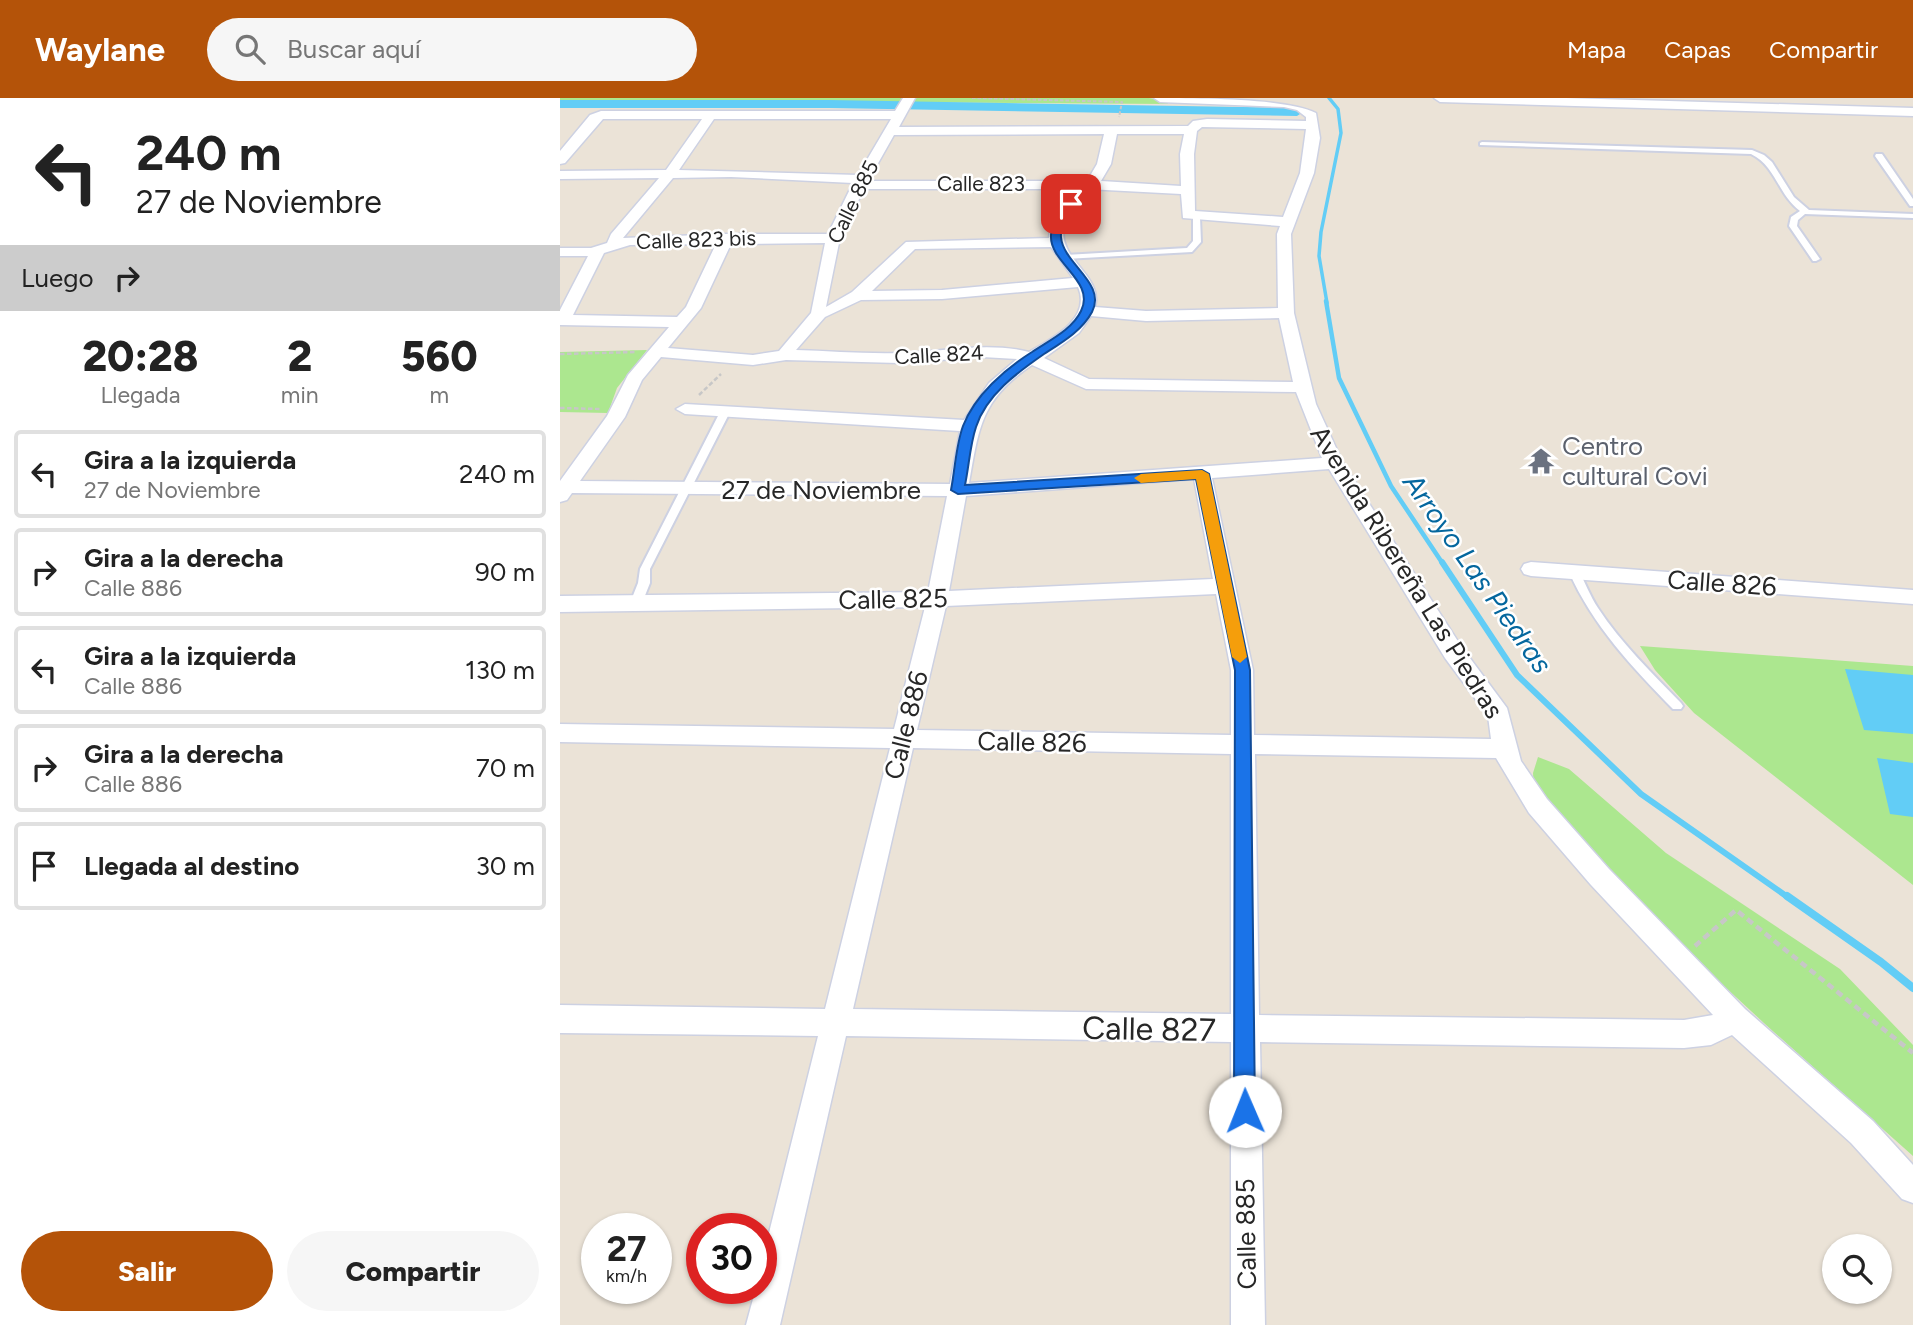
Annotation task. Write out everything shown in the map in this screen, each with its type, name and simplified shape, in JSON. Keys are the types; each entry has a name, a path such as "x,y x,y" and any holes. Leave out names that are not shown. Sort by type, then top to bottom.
{"street":[{"path":"1160,98 1256,99 1301,107 1312,116 1312,125"},
{"path":"1440,98 1742,102 1913,112"},
{"path":"560,160 594,118 601,115 904,106"},
{"name":"Calle 885","path":"819,314 818,307 833,238 904,106"},
{"path":"562,320 606,248 671,172 712,113"},
{"name":"Calle 823","path":"890,131 1191,130 1198,124 1207,123 1312,125"},
{"name":"Avenida Ribereña Las Piedras","path":"1312,125 1307,173 1288,222 1284,243 1286,313 1301,387 1334,463 1453,652 1499,713 1504,749 1511,766 1538,806 1600,877 1735,1019 1862,1132 1913,1188"},
{"path":"1111,130 1104,164 1058,226 1061,249 1090,294 1087,311 1146,316 1286,313"},
{"path":"1191,130 1186,154 1187,213 1196,217 1288,222"},
{"name":"Calle 823","path":"560,175 671,172 818,175 861,182 1087,185 1186,190"},
{"path":"562,490 618,413 634,379 698,299 726,238"},
{"name":"Calle 823 bis","path":"560,252 606,248 629,242 833,238"},
{"path":"786,355 819,314 830,311 858,295 907,247 919,243 1061,249"},
{"path":"858,295 985,293 1082,282"},
{"name":"Calle 886","path":"763,1325 901,740 937,599 970,426 982,403 1014,369 1066,335 1087,311"},
{"path":"562,320 681,322"},
{"name":"Calle 824","path":"655,352 753,360 786,355 913,358 982,352 1013,353 1031,358 1076,380 1101,386 1301,387"},
{"path":"685,409 970,426"},
{"name":"27 de Noviembre","path":"562,490 958,490 1334,463"},
{"name":"Calle 885","path":"1202,474 1242,670 1248,1325"},
{"name":"Calle 826","path":"1531,569 1913,597"},
{"name":"Calle 825","path":"560,604 937,599 1227,586"},
{"name":"Calle 826","path":"560,733 1504,749"},
{"name":"Calle 827","path":"560,1019 1685,1034 1711,1031 1735,1019"}],"lane":[{"path":"1482,144 1752,152 1769,161 1795,204 1804,211 1913,216"},
{"path":"1880,156 1913,204"},
{"path":"1804,211 1794,219 1793,226 1816,259"},
{"path":"1061,249 1189,250 1198,242 1196,217"},
{"path":"636,603 644,583 645,569 725,412"},
{"path":"1574,572 1585,600 1597,618 1677,706"}],"path":[{"path":"972,98 1122,102 1128,98"},
{"path":"1120,111 1122,102"},
{"path":"560,354 655,352"},
{"path":"685,409 736,358"},
{"path":"560,408 618,413"},
{"path":"1691,949 1736,910 1913,1053"}],"green space":[{"path":"1149,98 1167,101 1168,104 560,100"},
{"path":"647,350 617,388 608,413 560,412 560,352"},
{"path":"1640,646 1913,666 1913,885 1694,713 1655,670"},
{"path":"1538,757 1569,769 1666,853 1840,969 1913,1045 1913,1156 1599,870 1534,789 1533,773"}],"water":[{"path":"1845,669 1913,675 1913,734 1864,730"},
{"path":"1877,758 1913,763 1913,817 1890,814"}],"waterway":[{"name":"Arroyo Las Piedras","path":"1327,303 1319,256 1321,232 1341,133 1338,109 1329,98"},
{"path":"560,104 829,104 1297,112"},
{"name":"Arroyo Las Piedras","path":"1326,301 1339,378 1391,486 1443,564"},
{"name":"Arroyo Las Piedras","path":"1442,562 1517,675 1641,794 1789,898"},
{"name":"Arroyo Las Piedras","path":"1787,896 1881,962 1913,988"}],"slow traffic":[{"path":"1141,478 1202,474 1240,657"}],"place":[{"name":"Centro cultural Covi","path":"1541,461"}],"route":[{"path":"1071,204 1061,218 1056,236 1059,249 1088,289 1090,294 1087,311 1066,335 1014,369 982,403 970,426 958,490 1202,474 1242,670 1245,1111"}]}
